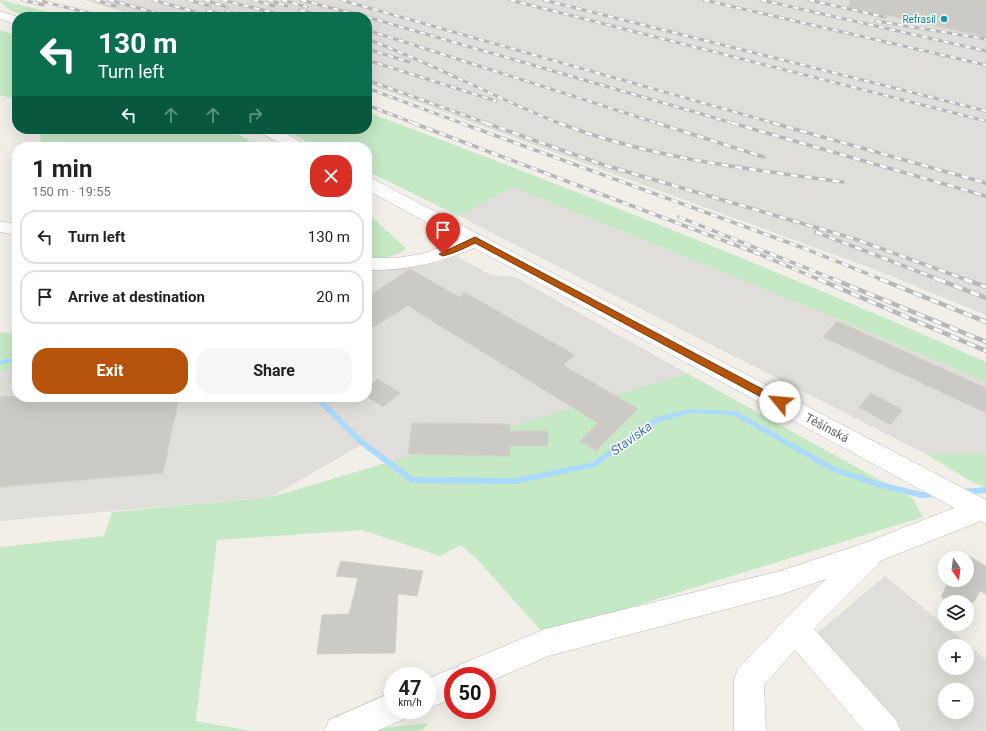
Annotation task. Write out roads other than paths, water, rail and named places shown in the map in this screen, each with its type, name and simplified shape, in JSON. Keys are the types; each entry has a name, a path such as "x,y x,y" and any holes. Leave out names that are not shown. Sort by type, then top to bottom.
{"street":[{"path":"0,15 12,19"},
{"path":"274,134 290,142"},
{"name":"Těšínská","path":"372,186 984,511"},
{"path":"0,227 12,228"},
{"path":"372,264 418,262 456,250 475,240"},
{"path":"489,667 545,643 780,583 872,552 955,519 984,511"},
{"path":"750,731 749,680 795,629 872,552"},
{"path":"795,629 885,731"},
{"path":"340,731 384,712"}],"waterway":[{"name":"Staviska","path":"0,362 12,361"},
{"name":"Staviska","path":"321,402 360,441 412,480 516,481 595,464 656,420 690,411 734,413 833,469 877,484 921,495 937,494"},
{"name":"Staviska","path":"962,492 986,490"}],"railway":[{"path":"22,0 43,5"},
{"path":"37,0 85,12"},
{"path":"95,0 115,6"},
{"path":"109,0 153,12"},
{"path":"153,0 195,12"},
{"path":"188,0 210,6"},
{"path":"205,0 227,7"},
{"path":"222,0 271,12"},
{"path":"253,0 274,6"},
{"path":"268,0 287,6"},
{"path":"282,0 307,7"},
{"path":"301,0 347,12"},
{"path":"341,0 777,124"},
{"path":"510,0 986,121"},
{"path":"544,0 986,111"},
{"path":"704,0 986,65"},
{"path":"761,0 986,51"},
{"path":"809,0 885,17"},
{"path":"207,10 214,12"},
{"path":"300,10 307,12"},
{"path":"372,18 736,124"},
{"path":"876,21 986,39"},
{"path":"372,32 660,124"},
{"path":"372,41 416,59 561,124"},
{"path":"372,51 409,62"},
{"path":"372,62 496,101"},
{"path":"372,82 489,124"},
{"path":"372,90 464,124"},
{"path":"372,107 416,124"},
{"path":"413,123 759,254 820,280"},
{"path":"461,123 806,249 883,280"},
{"path":"486,123 604,165 855,239 967,280"},
{"path":"559,123 593,135 663,154 735,167 843,182"},
{"path":"657,123 764,157"},
{"path":"732,123 986,196"},
{"path":"773,123 986,183"},
{"path":"679,217 836,280"},
{"path":"816,232 940,280"},
{"path":"818,279 986,351"},
{"path":"833,279 986,342"},
{"path":"880,279 986,322"},
{"path":"937,279 986,298"},
{"path":"964,279 986,287"}],"place":[{"name":"Refrasil","path":"944,19"}]}
